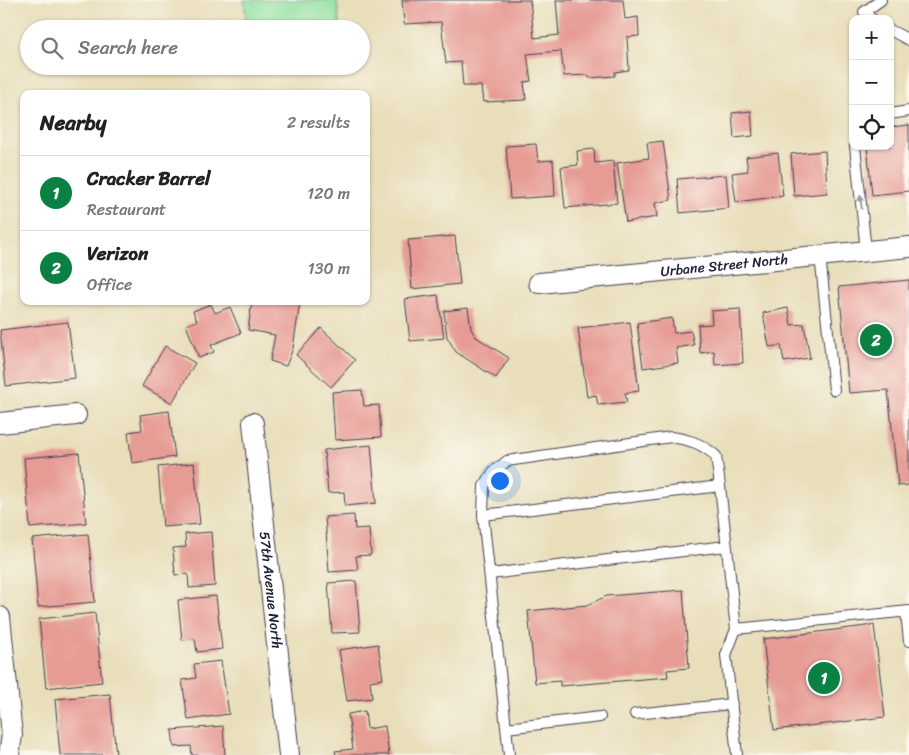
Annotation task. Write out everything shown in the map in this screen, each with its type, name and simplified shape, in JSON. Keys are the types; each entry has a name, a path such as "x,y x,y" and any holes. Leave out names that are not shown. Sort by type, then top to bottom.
{"street":[{"name":"Urbane Street North","path":"539,283 909,247"},
{"path":"0,423 76,414"},
{"name":"57th Avenue North","path":"253,423 289,755"},
{"path":"0,617 12,735 9,755"}],"lane":[{"path":"869,15 881,0"},
{"path":"894,32 909,40"},
{"path":"894,113 909,111"},
{"path":"855,150 866,251"},
{"path":"820,255 834,390"},
{"path":"509,755 483,515 484,486 494,471 507,460 671,437 689,440 708,449 716,456 736,629 726,655 737,755"},
{"path":"483,515 720,486"},
{"path":"490,574 726,546"},
{"path":"736,629 907,611 909,641"},
{"path":"635,714 732,704"},
{"path":"506,728 600,717"}],"green space":[{"path":"244,0 337,0 339,20 246,20"}],"building":[{"path":"402,0 530,0 534,38 559,35 556,0 623,0 625,19 638,17 639,36 627,37 629,70 615,72 615,76 589,78 588,75 564,76 561,51 527,54 531,81 524,82 526,100 483,102 481,86 463,86 461,62 446,63 441,22 404,24"},
{"path":"751,111 753,136 734,138 732,113"},
{"path":"909,125 909,191 872,195 867,150 894,150 894,127"},
{"path":"663,141 671,200 655,203 657,217 626,222 617,163 649,158 647,143"},
{"path":"536,144 538,161 553,160 555,196 510,199 506,146"},
{"path":"594,149 595,163 613,161 617,203 565,208 561,167 578,165 577,151"},
{"path":"825,151 827,193 794,196 791,154"},
{"path":"778,153 783,196 736,202 732,173 748,171 746,157"},
{"path":"726,175 729,208 680,213 677,179"},
{"path":"455,236 460,284 412,289 408,240"},
{"path":"909,280 909,485 898,486 888,390 849,393 839,287"},
{"path":"438,295 444,338 410,341 405,299"},
{"path":"211,305 215,313 230,307 241,333 211,345 214,352 199,358 186,325 197,321 193,311"},
{"path":"251,305 300,305 293,348 286,366 270,361 275,335 248,330"},
{"path":"468,308 471,329 476,337 509,358 496,378 456,352 447,337 444,311"},
{"path":"788,308 791,325 804,324 810,358 784,362 781,345 769,347 763,313"},
{"path":"740,309 743,363 715,365 714,351 700,353 698,325 712,324 711,311"},
{"path":"672,318 674,333 691,331 694,345 676,348 678,363 643,368 637,323"},
{"path":"68,322 75,378 6,386 0,330"},
{"path":"630,322 639,391 625,393 627,402 598,405 596,395 587,397 578,328"},
{"path":"321,328 355,360 331,387 296,355"},
{"path":"165,346 195,363 172,403 142,386"},
{"path":"362,390 364,406 379,405 381,437 335,440 332,392"},
{"path":"169,411 175,457 132,463 128,432 142,430 140,415"},
{"path":"371,445 376,503 345,506 344,492 328,493 324,450"},
{"path":"79,453 86,523 30,528 24,458"},
{"path":"194,463 200,524 163,527 158,467"},
{"path":"354,515 355,529 369,528 371,555 356,556 358,570 329,572 325,517"},
{"path":"211,532 215,586 189,588 188,574 175,575 173,548 186,547 185,534"},
{"path":"88,534 95,602 38,607 32,539"},
{"path":"356,581 360,632 332,633 328,583"},
{"path":"683,590 689,668 667,670 668,677 560,686 560,681 535,683 528,611 587,605 607,596"},
{"path":"216,596 222,649 197,652 195,639 182,640 178,600"},
{"path":"95,613 102,682 46,688 39,619"},
{"path":"874,625 885,717 774,730 763,639"},
{"path":"378,644 383,679 370,681 372,698 347,701 339,650"},
{"path":"221,661 229,714 188,720 182,680 196,678 194,664"},
{"path":"110,694 116,755 60,755 55,699"},
{"path":"365,711 367,729 385,726 389,755 336,755 335,751 353,749 348,714"},
{"path":"223,726 225,755 192,755 191,746 174,747 172,730"}],"place":[{"name":"Verizon","path":"876,340"},
{"name":"Cracker Barrel","path":"824,678"}]}
